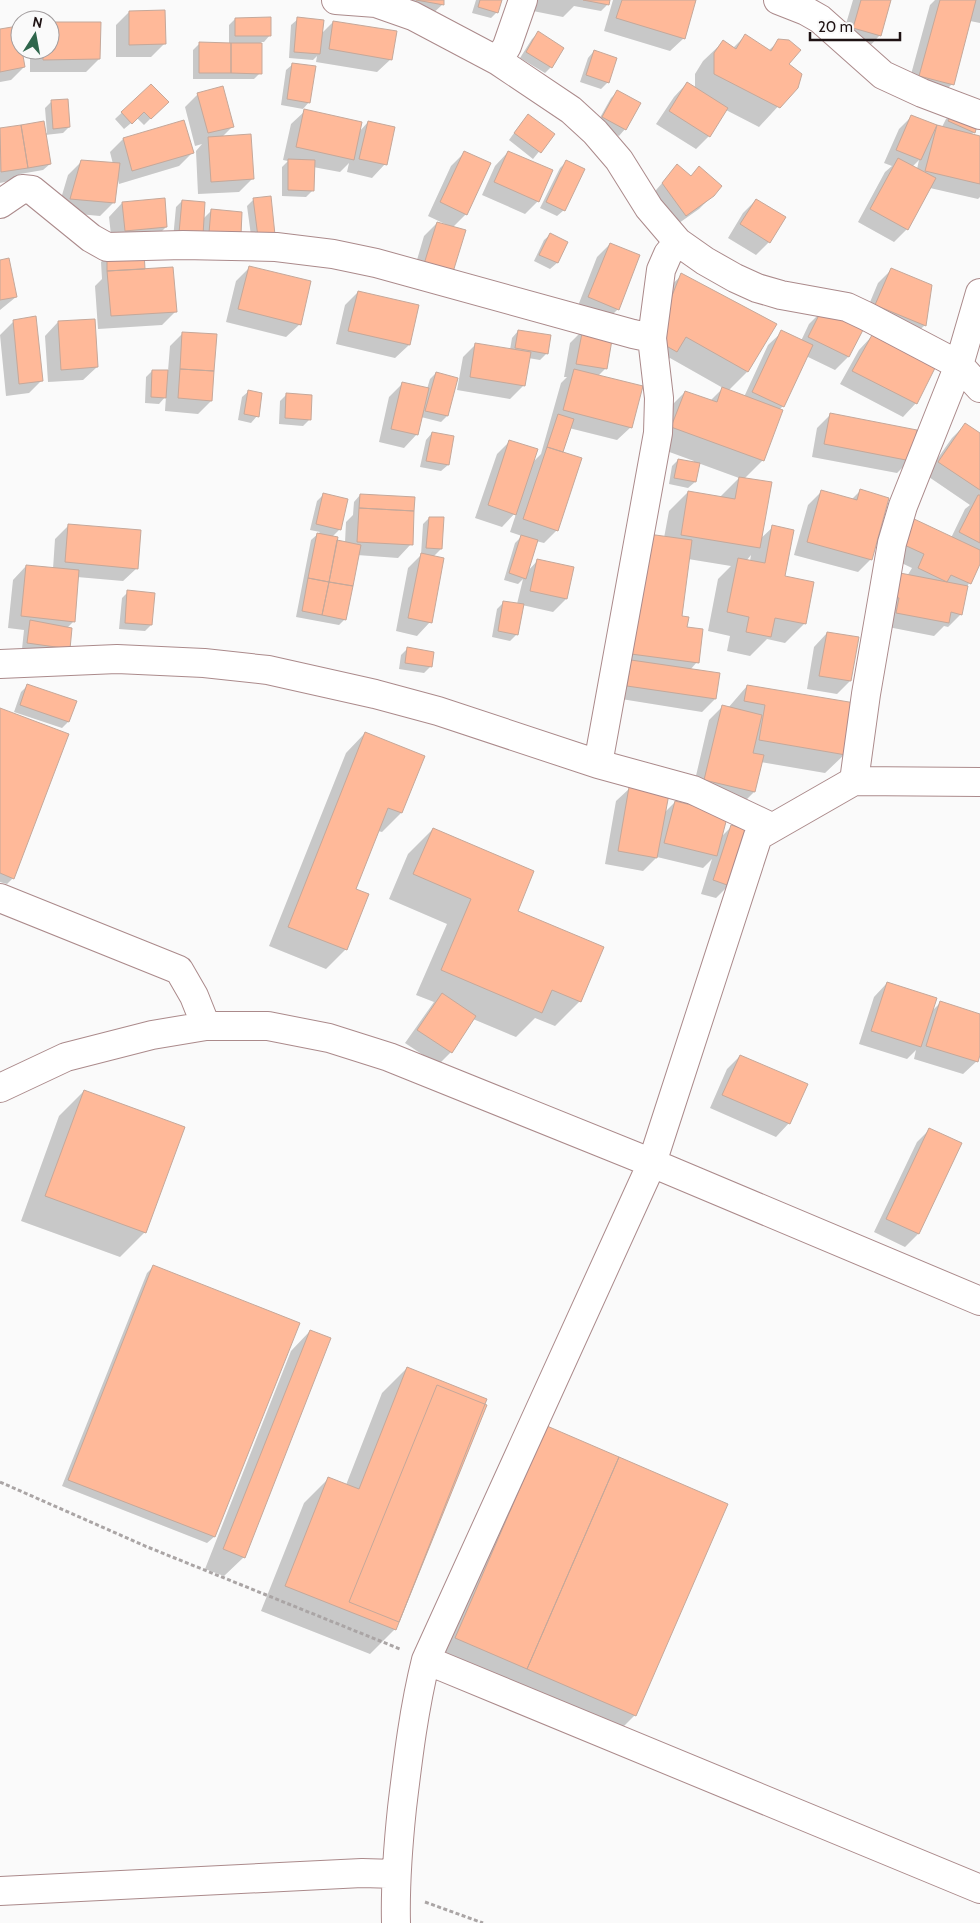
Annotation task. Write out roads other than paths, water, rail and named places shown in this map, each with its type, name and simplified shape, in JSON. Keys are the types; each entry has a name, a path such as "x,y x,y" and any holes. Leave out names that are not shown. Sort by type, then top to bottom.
{"street":[{"path":"336,0 376,3 413,16 498,62 571,110 595,132 619,160 649,208 678,242 704,261 757,288 781,295 847,308 866,316 959,365 980,388"},
{"path":"498,62 507,46 523,0"},
{"path":"778,0 806,11 820,19 883,75 922,93 980,115"},
{"path":"0,204 22,189 32,190 91,238 107,247 183,245 276,247 333,254 376,263 652,338"},
{"path":"598,764 658,433 659,398 652,338 661,270 668,254 678,242"},
{"path":"854,781 866,694 892,543 903,506 959,365 980,293"},
{"path":"0,664 117,659 204,663 268,670 374,694 438,711 598,764 693,790 764,824 770,829"},
{"path":"396,1898 416,1700 426,1660 652,1163 758,836 854,781 980,782"},
{"path":"0,898 179,970 194,996 206,1026"},
{"path":"0,1088 66,1057 152,1035 206,1026 268,1026 329,1038 389,1058 652,1163 980,1301"},
{"path":"426,1660 980,1889"},
{"path":"0,1891 362,1873 396,1898"}]}
